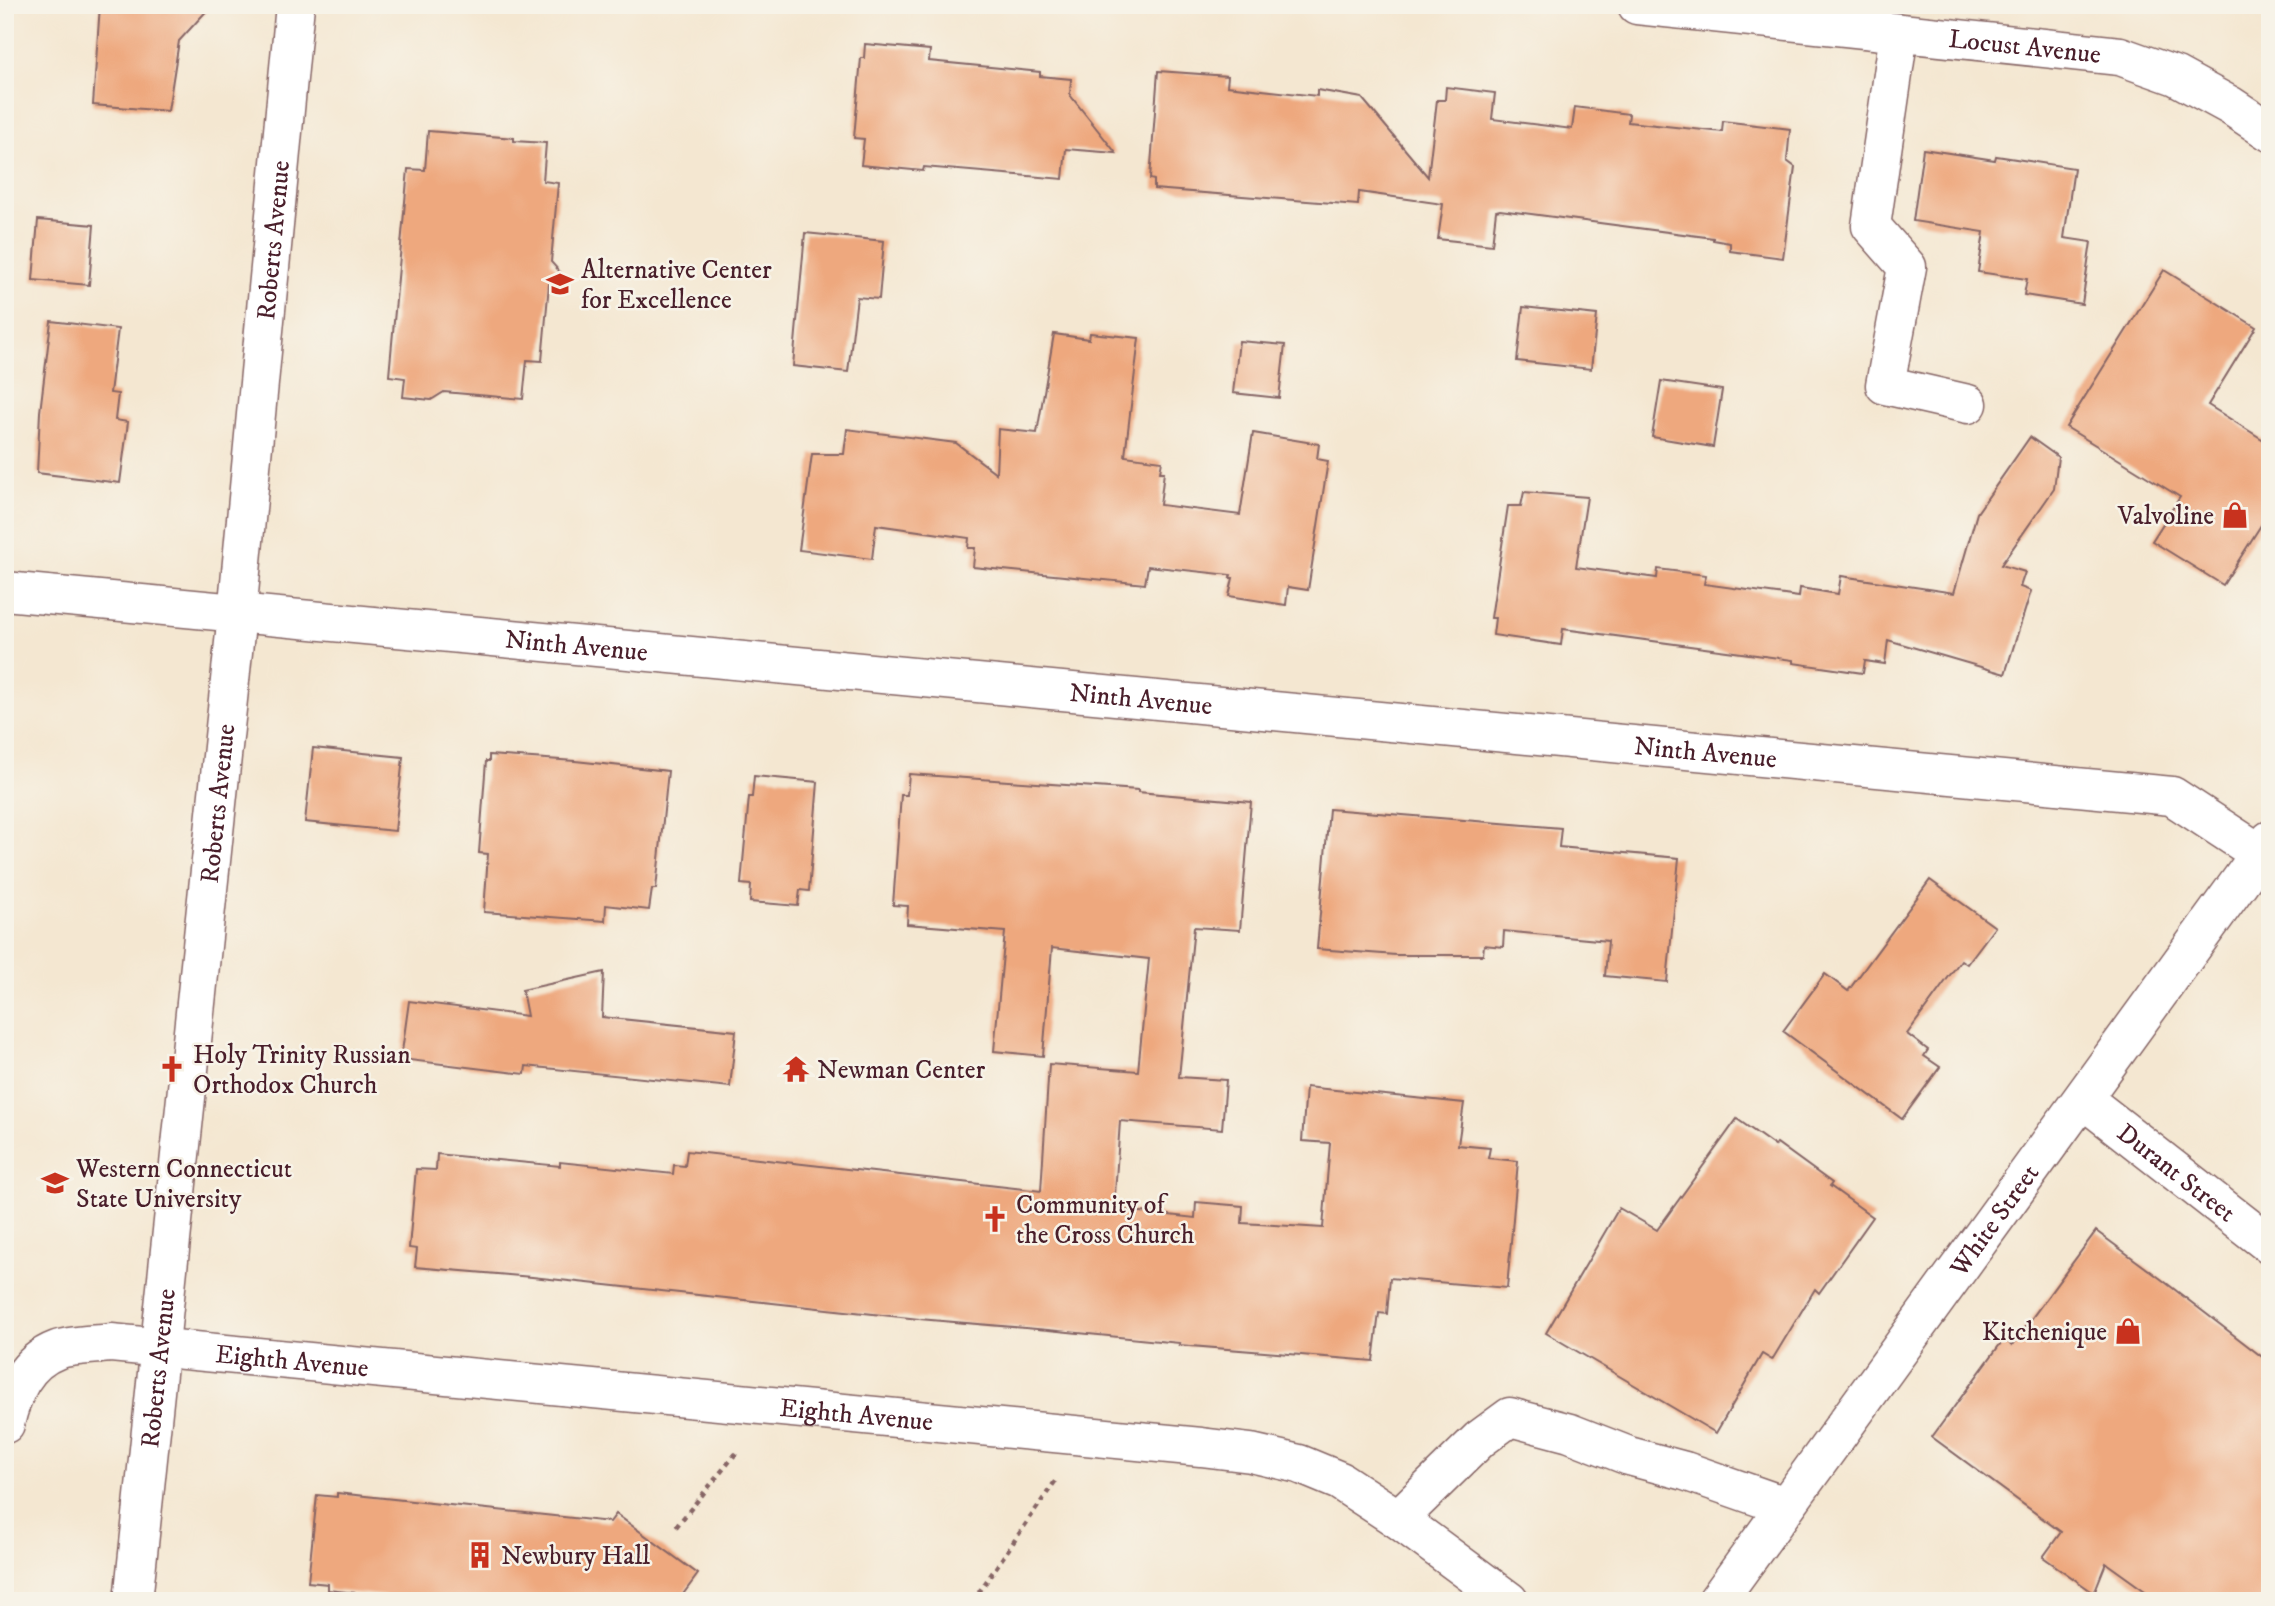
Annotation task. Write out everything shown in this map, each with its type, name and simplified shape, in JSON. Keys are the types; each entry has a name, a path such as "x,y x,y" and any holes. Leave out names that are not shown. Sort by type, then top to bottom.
{"street":[{"name":"Roberts Avenue","path":"133,1601 237,614 295,5"},
{"name":"Locust Avenue","path":"1637,5 2120,56 2176,76 2231,106 2270,132"},
{"path":"1899,33 1871,226 1908,267 1885,385 1968,404"},
{"name":"Ninth Avenue","path":"5,591 2172,796 2265,847"},
{"name":"White Street","path":"1717,1601 2265,847"},
{"name":"Durant Street","path":"2083,1099 2270,1245"},
{"name":"Eighth Avenue","path":"5,1424 10,1401 29,1368 57,1350 111,1343 1251,1453 1299,1464 1340,1482 1398,1519 1509,1601"},
{"path":"1398,1519 1480,1439 1510,1417 1570,1433 1629,1456 1685,1471 1785,1506"}],"path":[{"path":"676,1527 771,1408"},
{"path":"973,1601 1086,1436"}],"building":[{"path":"100,5 212,5 179,41 168,111 93,105"},
{"path":"865,44 930,50 929,61 1040,72 1040,76 1071,79 1070,95 1116,153 1066,149 1063,179 924,167 923,171 861,165 864,139 854,138 861,58 864,58"},
{"path":"1158,71 1228,76 1227,86 1317,96 1317,90 1362,98 1428,177 1437,100 1445,100 1446,87 1495,93 1492,119 1572,129 1575,107 1629,114 1628,122 1722,132 1723,121 1790,129 1787,161 1795,167 1783,258 1730,251 1730,243 1713,238 1500,210 1496,211 1492,245 1438,239 1443,204 1359,192 1358,205 1154,189 1154,180 1150,179"},
{"path":"428,131 546,143 543,181 558,183 551,262 562,274 549,284 542,361 527,360 523,399 444,392 431,400 403,397 405,378 389,376 408,169 425,170"},
{"path":"1923,149 1995,160 1996,156 2074,168 2064,238 2091,242 2082,304 2024,295 2027,279 1978,272 1984,232 1913,221"},
{"path":"38,220 94,225 89,285 33,280"},
{"path":"805,233 884,241 879,299 857,297 848,372 793,366"},
{"path":"2164,270 2256,327 2208,405 2270,444 2270,511 2223,585 2152,541 2180,497 2066,427"},
{"path":"1523,307 1597,315 1591,369 1517,361"},
{"path":"51,321 118,329 110,393 118,394 115,420 128,422 120,483 37,473 40,412"},
{"path":"1090,333 1139,338 1125,456 1162,461 1160,472 1164,472 1160,505 1240,515 1253,433 1319,444 1317,459 1328,461 1308,590 1288,587 1286,605 1229,596 1233,578 1230,578 1231,575 1148,566 1145,584 973,567 975,548 968,548 969,538 876,525 872,559 799,550 812,454 844,454 847,429 956,443 996,473 998,429 1037,433 1054,334 1089,339"},
{"path":"1239,341 1285,345 1279,398 1233,393"},
{"path":"1661,381 1722,390 1713,447 1652,437"},
{"path":"2030,437 2058,457 2054,489 2001,565 2025,572 2020,587 2031,591 2005,674 1888,640 1885,664 1865,661 1863,673 1793,663 1793,660 1563,629 1561,645 1493,635 1495,618 1491,618 1508,506 1521,506 1524,492 1587,497 1576,567 1657,578 1658,569 1706,575 1704,584 1799,597 1800,588 1838,594 1841,576 1954,593 1977,513"},
{"path":"313,748 403,757 395,831 305,822"},
{"path":"489,755 668,771 656,889 652,889 649,910 606,905 605,921 484,912 488,854 479,853 486,761 489,761"},
{"path":"909,774 1138,790 1251,802 1240,930 1194,927 1179,1077 1226,1080 1222,1129 1120,1121 1114,1209 1195,1218 1196,1202 1243,1206 1242,1223 1323,1228 1330,1143 1302,1141 1306,1087 1464,1103 1458,1145 1490,1148 1488,1158 1518,1161 1507,1288 1390,1278 1387,1314 1379,1313 1373,1361 1179,1345 1180,1343 415,1267 417,1249 409,1248 416,1169 436,1170 437,1154 560,1166 560,1162 673,1174 674,1165 685,1166 687,1151 1041,1191 1049,1064 1138,1071 1149,959 1052,948 1043,1056 994,1051 1005,932 907,924 908,906 893,905 901,795 907,795"},
{"path":"754,776 818,782 809,891 800,890 798,906 750,902 751,885 741,884 749,797 752,797"},
{"path":"1329,809 1561,828 1559,847 1679,858 1667,982 1605,976 1608,941 1504,931 1503,947 1484,945 1483,955 1396,955 1317,949"},
{"path":"1930,880 1995,927 1967,964 1961,960 1907,1034 1928,1050 1924,1056 1940,1067 1902,1119 1783,1031 1825,974 1848,991"},
{"path":"604,972 602,1017 736,1031 730,1087 526,1066 525,1074 401,1059 409,1001 527,1016 522,990"},
{"path":"1737,1119 1775,1146 1777,1143 1873,1217 1819,1293 1815,1289 1772,1360 1762,1354 1716,1433 1546,1333 1619,1208 1657,1230"},
{"path":"2096,1231 2270,1363 2270,1601 2159,1601 2106,1563 2094,1593 2043,1557 2061,1532 1932,1437 2004,1339 2012,1345"},
{"name":"Newbury Hall","path":"337,1493 610,1522 616,1514 698,1574 678,1601 431,1601 328,1590 328,1584 308,1582 317,1495 337,1497"}],"place":[{"name":"Alternative Center for Excellence","path":"560,284"},
{"name":"Valvoline","path":"2235,515"},
{"name":"Holy Trinity Russian Orthodox Church","path":"172,1069"},
{"name":"Newman Center","path":"796,1069"},
{"name":"Western Connecticut State University","path":"55,1183"},
{"name":"Community of the Cross Church","path":"995,1219"},
{"name":"Kitchenique","path":"2128,1331"},
{"name":"Newbury Hall","path":"480,1555"}]}
